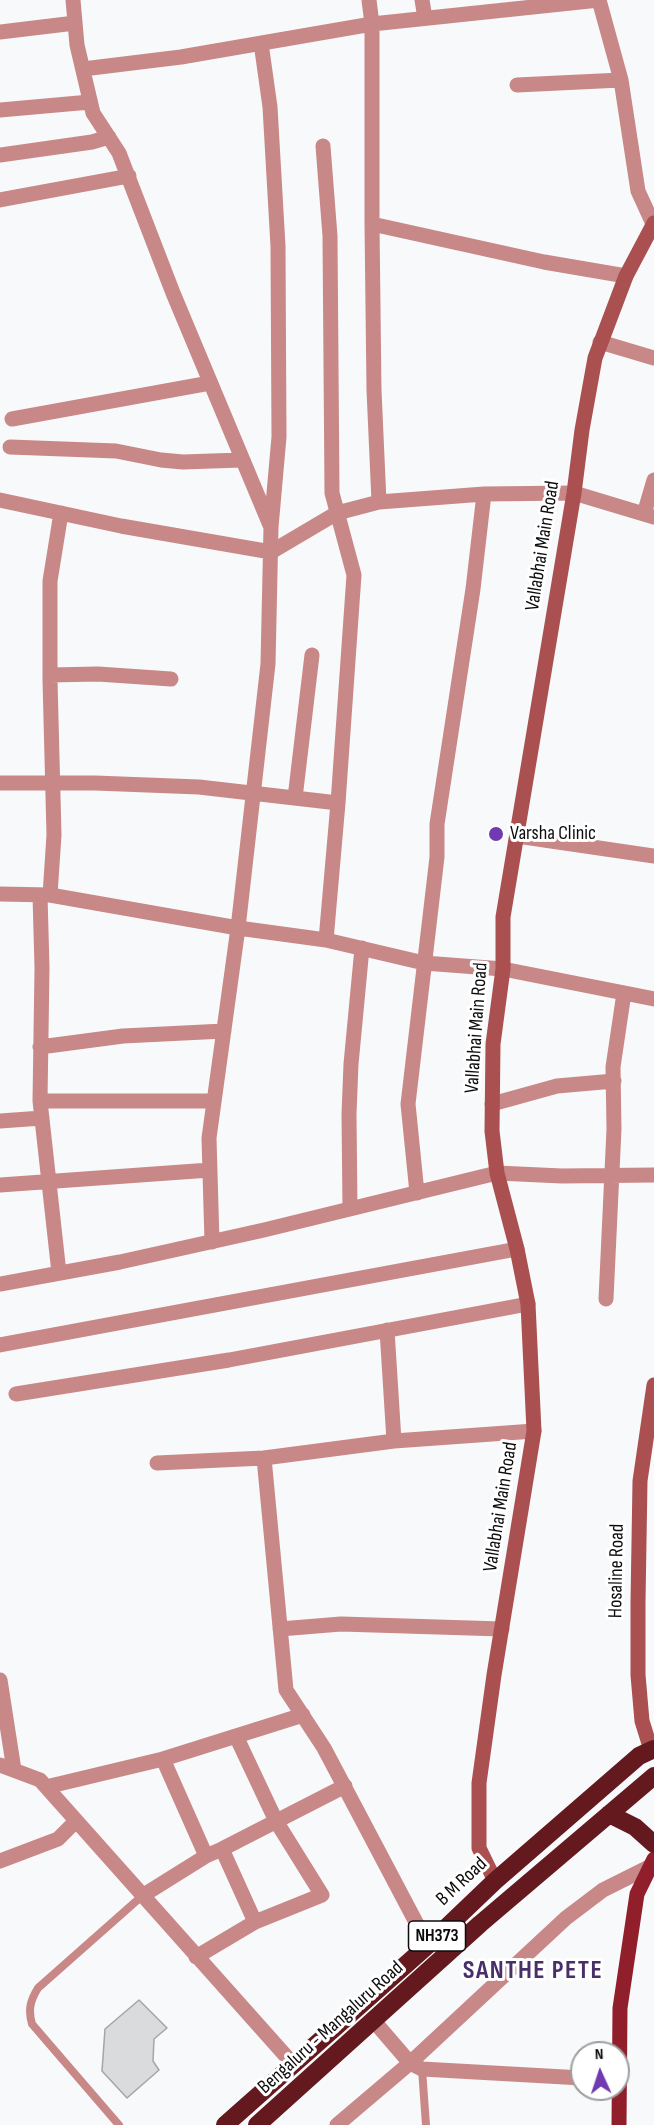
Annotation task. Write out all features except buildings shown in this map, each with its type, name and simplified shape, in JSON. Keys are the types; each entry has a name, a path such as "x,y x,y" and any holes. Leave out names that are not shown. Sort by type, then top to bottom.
{"highway":[{"name":"B M Road","path":"225,2125 428,1945 495,1881 639,1756 653,1752"},
{"name":"Bengaluru - Mangaluru Road","path":"256,2125 480,1924 654,1776"},
{"path":"609,1814 635,1827 654,1844"}],"main road":[{"path":"620,2041 620,2008 637,1894 651,1863"},
{"path":"619,2101 619,2125"}],"street":[{"path":"73,0 77,45 93,113 119,153 129,176 173,293 271,527"},
{"path":"369,0 372,24 374,390 379,502"},
{"path":"422,0 425,18"},
{"path":"83,69 182,57 372,24 425,18 483,6 599,0 621,80 638,191 653,223"},
{"path":"0,32 75,23"},
{"path":"212,1242 209,1138 238,928 268,664 271,527 279,437 278,246 270,107 261,43"},
{"path":"517,85 621,80"},
{"path":"0,110 90,102"},
{"path":"0,155 92,142 109,137"},
{"path":"323,146 330,236 333,492 354,575 326,940"},
{"path":"0,200 129,176"},
{"name":"Vallabhai Main Road","path":"495,1881 479,1848 479,1783 534,1431 528,1304 517,1249 497,1173 492,1131 493,1044 502,969 503,917 595,358 626,276 653,223"},
{"path":"372,224 544,262 626,276"},
{"path":"600,342 654,358"},
{"path":"12,419 210,383"},
{"path":"10,447 116,451 183,462 241,460"},
{"path":"0,500 121,526 271,552 337,513 379,502 484,494 574,493 649,516 654,480"},
{"path":"417,1193 408,1104 437,857 437,824 484,494"},
{"path":"59,1273 40,1101 40,1047 45,895 54,835 50,581 61,513"},
{"path":"295,798 312,655"},
{"path":"50,675 98,674 171,679"},
{"path":"0,783 95,783 199,787 338,803"},
{"path":"517,836 654,856"},
{"path":"0,894 45,895 238,928 326,940 424,963 502,969 654,999"},
{"path":"350,1209 351,1064 362,948"},
{"path":"606,1299 612,1175 613,1067 624,993"},
{"path":"40,1047 123,1036 224,1030"},
{"path":"492,1104 557,1086 614,1081"},
{"path":"40,1101 214,1101"},
{"path":"0,1121 42,1118"},
{"path":"0,1185 210,1170"},
{"path":"0,1284 212,1242 497,1173 654,1175"},
{"path":"0,1345 517,1249"},
{"path":"16,1394 217,1362 528,1304"},
{"path":"387,1330 394,1441"},
{"name":"Hosaline Road","path":"653,1752 642,1721 638,1675 640,1481 652,1419 654,1385"},
{"path":"157,1463 264,1458 394,1441 534,1431"},
{"path":"264,1458 286,1690 324,1748 428,1945"},
{"path":"280,1629 341,1624 502,1629"},
{"path":"0,1680 7,1767 40,1780 196,1958 293,2064"},
{"path":"46,1787 163,1759 303,1715"},
{"path":"196,1958 255,1922 322,1895 276,1821 236,1736"},
{"path":"163,1759 206,1856"},
{"path":"142,1896 206,1856 345,1786"},
{"path":"0,1861 58,1839 76,1821"},
{"path":"222,1849 255,1922"},
{"path":"337,2125 416,2066 566,1918 603,1890 651,1863"},
{"path":"373,2020 416,2066 570,2077"}],"lane":[{"path":"119,2125 32,2024 29,2014 32,1998 38,1988 142,1896"},
{"path":"416,2066 426,2125"}],"place":[{"name":"Varsha Clinic","path":"496,834"}],"district":[{"name":"SANTHE PETE","path":"533,1971"}]}
